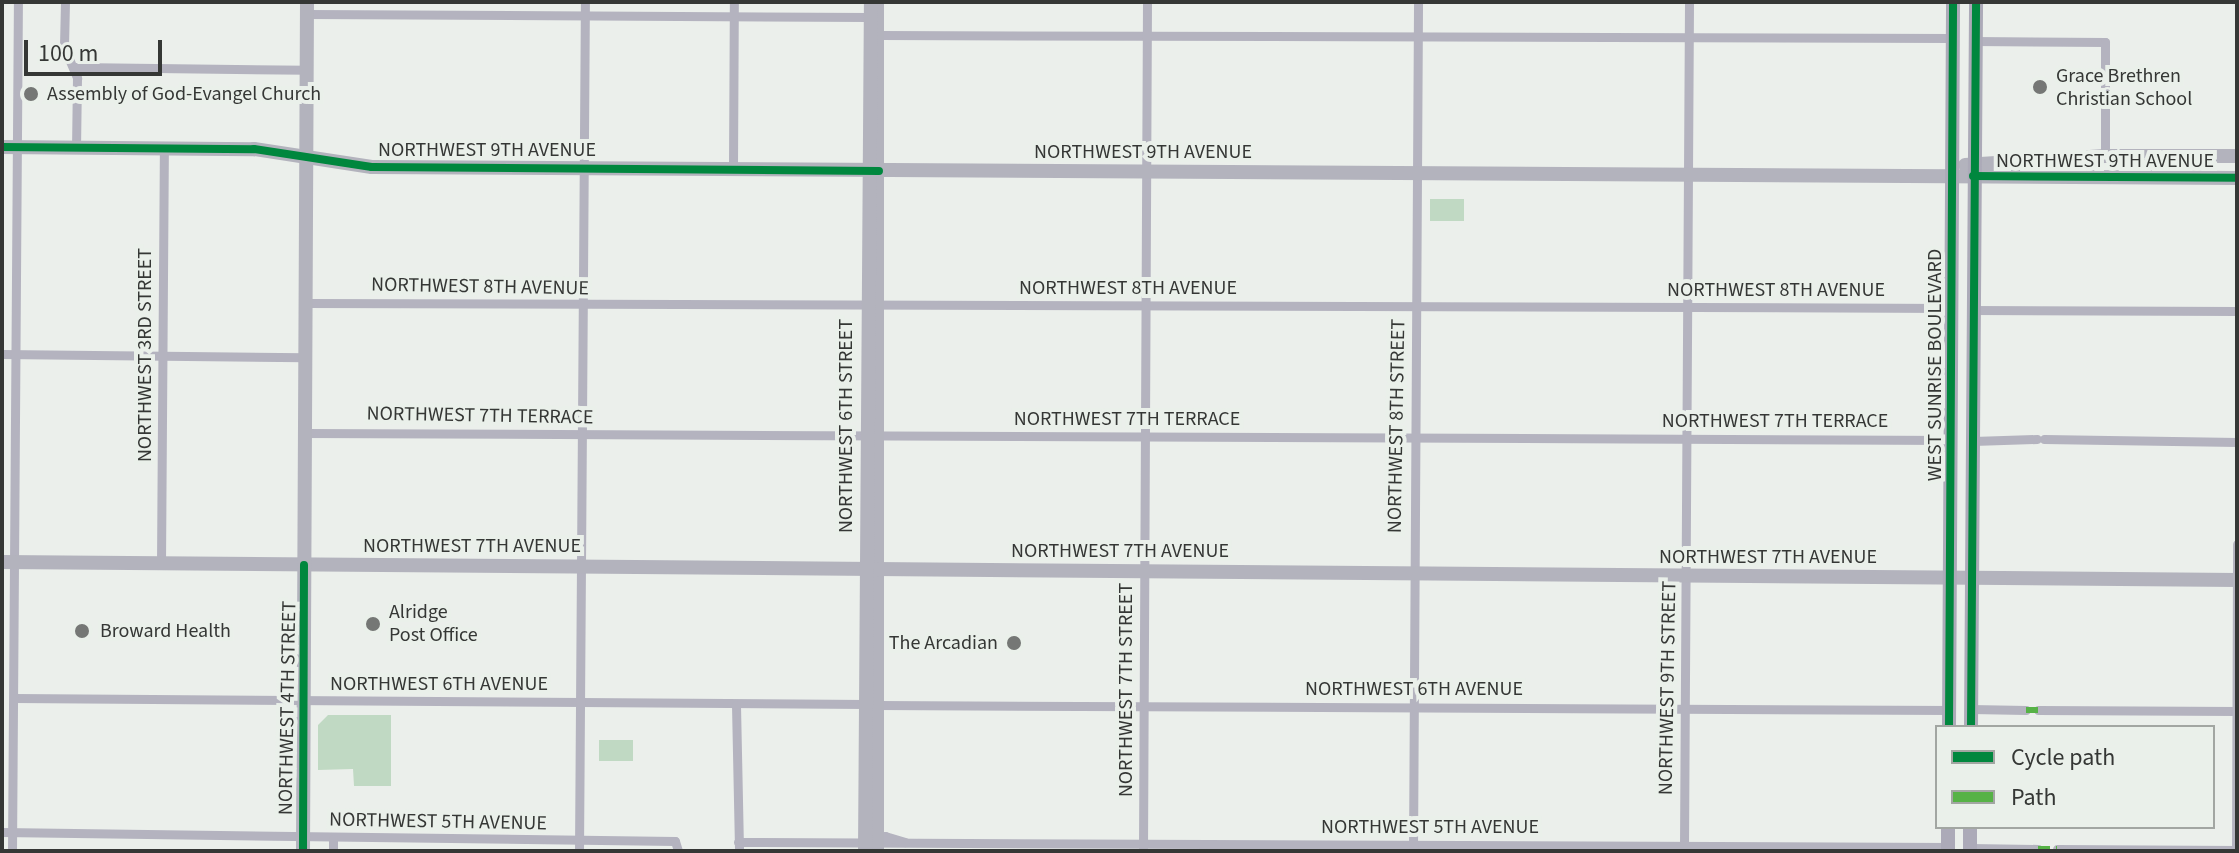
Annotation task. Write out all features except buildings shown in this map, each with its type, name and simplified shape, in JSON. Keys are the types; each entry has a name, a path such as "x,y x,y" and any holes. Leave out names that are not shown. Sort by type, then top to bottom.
{"main road":[{"name":"WEST SUNRISE BOULEVARD","path":"1949,725 1953,2"},
{"name":"WEST SUNRISE BOULEVARD","path":"1971,725 1971,310 1976,2"},
{"name":"NORTHWEST 6TH STREET","path":"872,7 880,35 873,171"},
{"name":"NORTHWEST 6TH STREET","path":"871,847 872,7"},
{"name":"NORTHWEST 4TH STREET","path":"303,844 307,8"},
{"name":"NORTHWEST 9TH AVENUE","path":"9,147 254,149 372,167 733,167 1145,173 1417,170 1951,173 1973,168 2105,156 2237,156"},
{"name":"NORTHWEST 9TH AVENUE","path":"1973,168 2237,178"},
{"name":"NORTHWEST 7TH AVENUE","path":"8,562 2236,580"},
{"path":"1949,829 1959,850"},
{"path":"1959,850 1969,829"}],"street":[{"path":"12,851 7,833 14,698 8,562 14,354 9,147 18,2"},
{"path":"65,2 64,47 75,67 76,147"},
{"path":"579,846 577,567 585,2"},
{"path":"733,167 734,2"},
{"name":"NORTHWEST 7TH STREET","path":"1143,847 1147,2"},
{"name":"NORTHWEST 8TH STREET","path":"1413,848 1418,2"},
{"name":"NORTHWEST 9TH STREET","path":"1684,847 1689,2"},
{"path":"307,8 734,17 872,7"},
{"path":"880,35 1952,38"},
{"path":"1974,41 2105,42 2105,156"},
{"path":"75,67 306,70"},
{"name":"NORTHWEST 3RD STREET","path":"161,564 164,147"},
{"name":"NORTHWEST 8TH AVENUE","path":"305,303 580,307 1951,308"},
{"path":"1971,310 2237,311"},
{"path":"2,354 305,357"},
{"name":"NORTHWEST 7TH TERRACE","path":"304,433 1951,440"},
{"path":"1973,441 2237,442"},
{"path":"2057,849 2236,850 2237,544"},
{"name":"NORTHWEST 6TH AVENUE","path":"14,698 736,705 1950,710"},
{"path":"736,705 738,847"},
{"path":"1971,709 2026,710"},
{"path":"2038,710 2236,711"},
{"name":"NORTHWEST 5TH AVENUE","path":"7,833 303,844 333,839 460,846 579,846 675,841 678,849"},
{"path":"333,839 333,851"},
{"name":"NORTHWEST 5TH AVENUE","path":"738,847 913,844 2038,849"}],"green space":[{"path":"1430,199 1464,199 1464,221 1430,221"},
{"path":"328,715 391,715 391,786 354,786 353,769 318,770 318,725"},
{"path":"599,740 633,740 633,761 599,761"}],"marked path":[{"path":"2026,710 2038,710"},
{"path":"2038,849 2057,849"}],"cycle path":[{"path":"1949,725 1953,2"},
{"path":"1971,725 1976,2"},
{"path":"2,147 254,149 372,167 879,171"},
{"path":"1973,176 2237,178"},
{"path":"303,851 304,565"}],"place":[{"name":"Grace Brethren Christian School","path":"2040,87"},
{"name":"Assembly of God-Evangel Church","path":"31,94"},
{"name":"Alridge Post Office","path":"373,624"},
{"name":"Broward Health","path":"82,631"},
{"name":"The Arcadian","path":"1014,643"}]}
